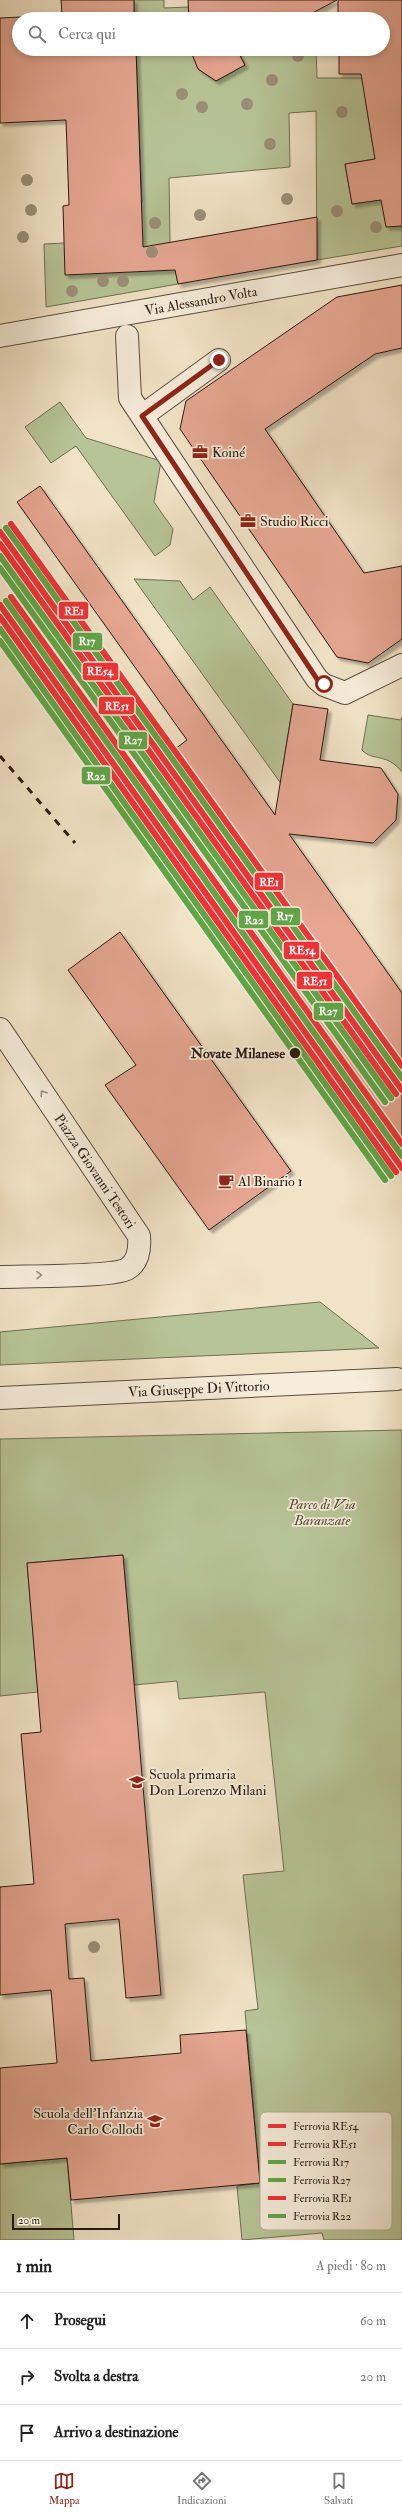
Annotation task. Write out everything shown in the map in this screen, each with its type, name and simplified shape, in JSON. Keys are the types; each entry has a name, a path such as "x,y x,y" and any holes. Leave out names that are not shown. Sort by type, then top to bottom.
{"street":[{"name":"Via Alessandro Volta","path":"0,336 402,265"},
{"path":"127,336 130,398 320,682 345,693 402,665"},
{"path":"142,416 219,360"},
{"name":"Piazza Giovanni Testori","path":"0,1029 140,1236 140,1248 135,1260 127,1269 109,1272 0,1277"},
{"name":"Via Giuseppe Di Vittorio","path":"0,1398 397,1379"}],"green space":[{"path":"134,0 164,0 164,8 189,7 189,12 134,12"},
{"path":"136,56 193,56 198,69 216,81 245,65 240,56 316,56 317,78 402,78 402,97 366,103 372,142 386,157 345,164 352,204 402,196 402,246 317,260 316,111 289,113 290,167 169,178 170,242 178,284 46,307 44,244 64,243 142,202"},
{"path":"60,402 86,438 161,461 154,502 173,529 170,545 155,556 76,446 51,463 25,427"},
{"path":"134,579 180,581 193,600 210,587 293,704 282,772 310,824"},
{"path":"368,715 401,720 402,717 402,772 391,762 366,754 362,750"},
{"path":"320,1302 379,1348 0,1365 0,1332"},
{"name":"Parco di Via Baranzate","path":"402,1430 402,2240 324,2240 322,2233 242,2240 237,2186 260,2183 245,2011 258,2009 243,1875 284,1871 265,1692 179,1699 177,1681 134,1685 123,1555 27,1563 38,1692 0,1696 0,1439"},
{"path":"67,2158 74,2240 0,2240 0,2164"}],"building":[{"path":"61,0 134,0 134,12 62,12"},
{"path":"188,0 337,0 314,12 189,12"},
{"path":"338,0 402,0 402,226 386,227 381,200 352,204 345,164 375,159 361,74 339,74 339,56 390,56 390,12 338,12"},
{"path":"12,17 12,56 136,56 143,247 317,217 317,260 178,284 175,270 65,275 63,206 69,205 66,120 0,123 0,18"},
{"path":"193,56 240,56 245,65 216,81 198,69"},
{"path":"402,285 402,348 375,354 265,429 364,573 402,566 402,639 368,663 337,657 180,429 186,401 337,297"},
{"path":"40,486 275,815 293,704 328,709 320,760 381,768 398,794 396,820 373,843 289,834 402,993 402,1152 134,780 187,740 17,502"},
{"path":"120,932 291,1171 209,1230 105,1085 136,1065 68,970"},
{"path":"123,1555 161,1995 126,1998 119,1919 65,1924 69,1979 84,1978 91,2061 181,2053 180,2035 246,2030 260,2183 71,2200 67,2158 0,2164 0,2068 57,2063 51,1990 0,1995 0,1887 34,1884 21,1734 41,1732 27,1563"}],"railway":[{"path":"0,756 75,843"}],"rail line":[{"name":"RE1","path":"11,524 402,1066"},
{"name":"R17","path":"6,528 402,1078"},
{"name":"RE54","path":"0,532 402,1090"},
{"name":"RE51","path":"0,544 396,1094"},
{"name":"R27","path":"0,556 391,1098"},
{"name":"R22","path":"0,568 385,1102"},
{"name":"RE1","path":"11,597 402,1144"},
{"name":"R17","path":"6,601 402,1156"},
{"name":"RE54","path":"0,605 402,1168"},
{"name":"RE51","path":"0,617 396,1172"},
{"name":"R27","path":"0,629 391,1176"},
{"name":"R22","path":"0,641 385,1180"}],"place":[{"name":"Koiné","path":"200,452"},
{"name":"Studio Ricci","path":"248,521"},
{"name":"Novate Milanese","path":"295,1053"},
{"name":"Al Binario 1","path":"226,1181"},
{"name":"Scuola primaria Don Lorenzo Milani","path":"137,1782"},
{"name":"Scuola dell'Infanzia Carlo Collodi","path":"155,2121"}],"route":[{"path":"219,360 142,416 317,679 324,684"}]}
